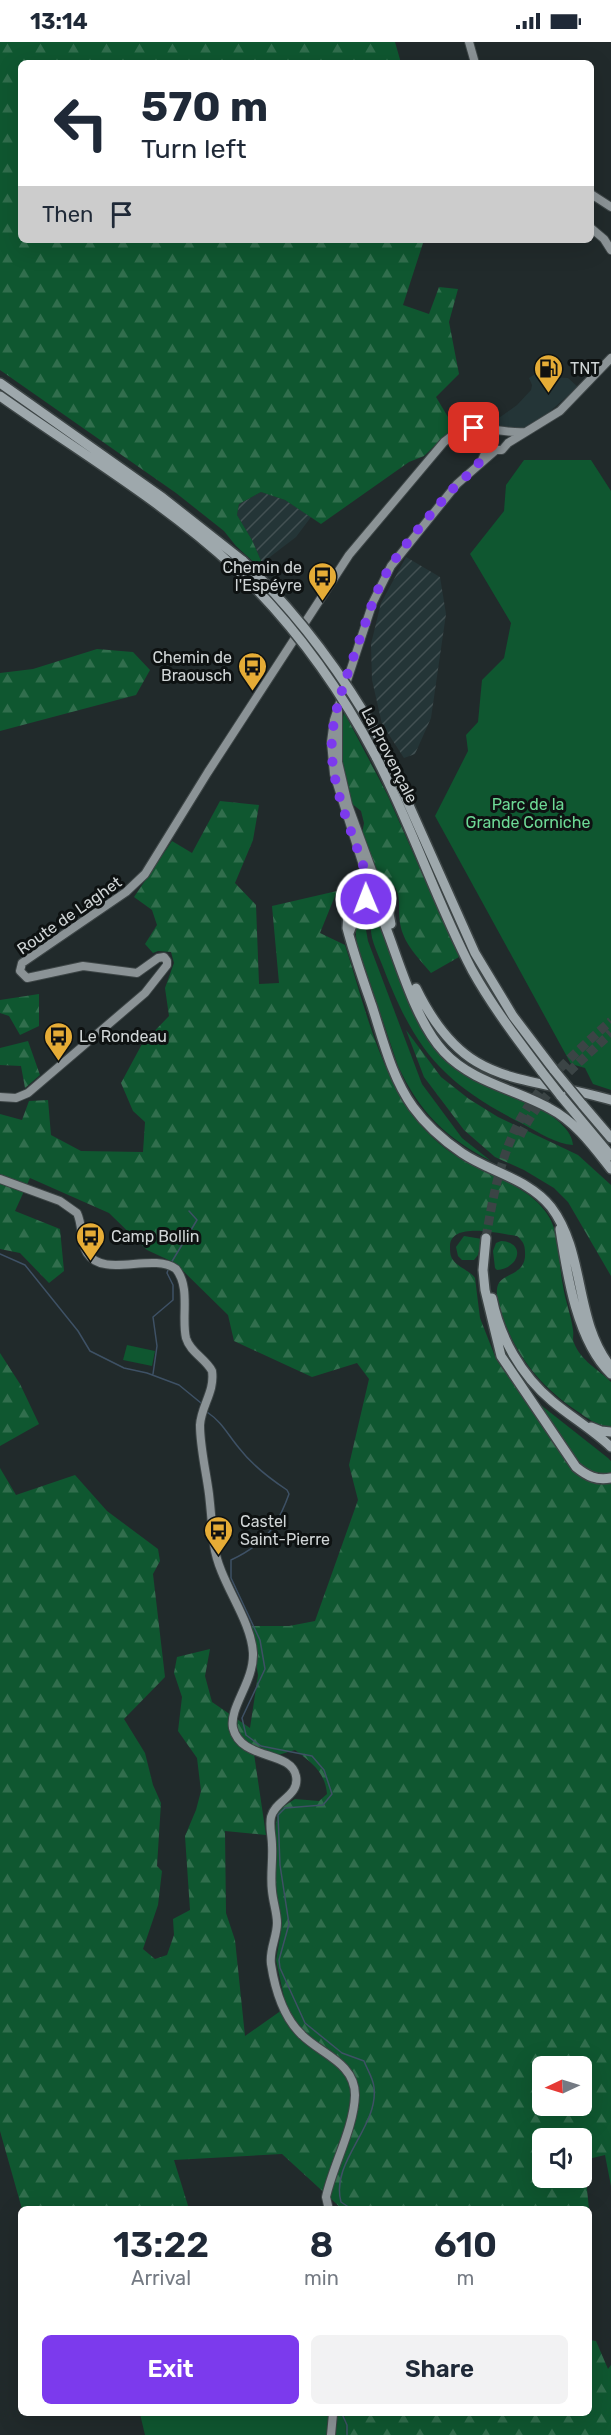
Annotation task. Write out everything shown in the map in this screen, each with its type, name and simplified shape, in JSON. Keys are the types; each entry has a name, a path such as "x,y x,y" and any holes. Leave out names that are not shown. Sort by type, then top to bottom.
{"highway":[{"name":"La Provençale","path":"0,383 163,498 243,561 270,588 311,636 347,686 379,738 478,960 513,1016 554,1070 611,1138"},
{"name":"La Provençale","path":"0,396 159,507 208,545 267,600 318,661 376,757 442,908 472,970 510,1029 542,1072 611,1156"},
{"path":"367,891 348,913 346,921 392,1065 413,1107 436,1133 463,1154 533,1190 550,1207 569,1243 596,1342 611,1367"},
{"path":"387,903 393,932 416,988 430,1016 455,1046 481,1066 493,1072 524,1082 611,1100"},
{"path":"349,935 357,912 373,907 383,920 422,1017 444,1052 469,1071 538,1102 565,1118 582,1133 611,1169"},
{"path":"558,1219 584,1337 599,1361 611,1374"},
{"path":"611,1447 543,1393 527,1376 503,1336 490,1286 489,1239 483,1280 497,1345 507,1367 576,1467 585,1475 595,1478 611,1478"},
{"path":"492,1325 511,1362 531,1389 611,1454"},
{"path":"566,1412 594,1429 611,1432"}],"main road":[{"path":"469,42 474,60"},
{"path":"594,198 611,207"},
{"path":"594,231 604,239 611,250"},
{"path":"474,428 491,444 505,448 508,443 560,411 611,358"},
{"path":"474,428 525,432"},
{"name":"Route de Laghet","path":"0,1097 16,1098 28,1093 145,993 167,965 166,958 161,957 141,971 133,973 83,966 27,978 20,971 22,963 126,892 145,874 208,772 349,555 452,435 474,428"},
{"path":"338,709 337,753 342,783 371,869 389,893 387,903 373,907 334,774 332,734 338,709 370,609 387,573 452,489 480,462 491,444 494,431"},
{"path":"504,432 508,443"},
{"path":"367,891 381,883"},
{"path":"0,1179 34,1190 70,1207 80,1217 88,1255 99,1262 112,1265 158,1263 170,1266 178,1273 182,1282 188,1341 212,1371 213,1384 200,1425 215,1554 250,1639 253,1652 249,1679 234,1714 234,1731 239,1741 246,1747 287,1763 294,1769 296,1777 294,1791 275,1808 270,1823 272,1887 277,1924 272,1966 280,2001 290,2020 302,2035 338,2061 355,2087 353,2110 326,2197 328,2206"},
{"path":"331,2435 333,2416"}],"shaded area":[{"path":"541,370 553,377 568,378 578,387 540,420 523,428 512,430 493,422 517,405 531,390 532,385 529,378"},
{"path":"261,492 285,500 311,517 296,537 262,563 237,515 239,504"},
{"path":"406,557 440,577 446,614 431,718 415,754 404,758 382,724 372,680 371,644 381,603"}],"green space":[{"path":"0,42 395,42 400,60 18,60 18,243 423,243 403,305 429,314 439,287 458,289 449,322 459,374 436,397 454,427 424,456 409,462 321,524 285,500 261,492 239,504 237,515 262,563 258,566 236,546 224,531 176,493 0,370"},
{"name":"Parc de la Grande Corniche","path":"524,460 591,460 611,491 611,1090 593,1084 585,1068 571,1064 435,816 468,751 466,735 478,722 482,680 504,658 511,623 470,554 504,511 506,485"},
{"path":"97,649 133,652 150,670 136,695 0,731 0,673 33,669"},
{"path":"344,712 387,794 459,957 431,973 405,939 400,924 397,892 387,879 376,872 362,834 364,823 361,811 351,803 341,765 341,729"},
{"path":"220,801 259,805 253,840 235,883 256,905 259,984 279,983 272,906 337,891 320,933 345,945 371,1028 393,1082 407,1107 446,1149 525,1192 545,1211 556,1237 574,1343 585,1360 611,1382 611,1427 588,1419 552,1392 522,1357 508,1330 498,1299 499,1283 522,1266 525,1250 522,1241 517,1236 478,1231 467,1231 452,1238 450,1253 452,1258 475,1278 480,1318 496,1359 577,1475 594,1482 611,1483 611,2186 605,2155 592,2158 592,2128 532,2128 532,2188 587,2188 589,2206 339,2206 282,2154 174,2160 188,2206 21,2206 0,2131 0,1468 16,1495 75,1475 107,1511 158,1549 160,1561 153,1574 165,1677 124,1719 145,1753 153,1785 161,1803 157,1866 162,1871 158,1905 143,1949 155,1959 167,1955 174,1935 173,1919 190,1910 185,1836 201,1791 197,1758 178,1731 182,1697 174,1673 177,1657 210,1649 205,1676 212,1702 250,1728 258,1675 250,1626 289,1626 315,1621 358,1500 349,1465 369,1379 357,1363 312,1377 234,1341 228,1315 175,1263 147,1250 109,1213 30,1178 15,1211 60,1229 64,1271 49,1283 20,1253 0,1249 0,1114 22,1120 29,1101 48,1100 51,1135 81,1151 143,1152 145,1122 133,1111 121,1083 142,1044 169,1016 165,988 174,963 171,952 153,953 145,944 157,925 152,910 134,897 172,841 192,853","holes":["253,1747 278,1755 295,1750 320,1774 327,1794 319,1801 295,1799 278,1810 275,1831 276,1889 281,1932 276,1960 285,2002 282,2010 245,2036 235,1940 226,1913 225,1831 266,1835"]},
{"path":"368,912 365,924 368,941 422,1084 462,1138 491,1161 461,1143 436,1122 425,1111 406,1083 398,1066 357,944 356,927 359,919"},
{"path":"374,914 376,914 434,1046 451,1064 545,1111 567,1130 573,1145 547,1137 495,1109 471,1094 435,1061 407,1021 395,996 371,934"},
{"path":"39,994 39,1026 20,1035 9,1016 0,1013 0,1000"},
{"path":"406,1030 441,1077 469,1099 498,1117 578,1155 611,1185 611,1276 568,1202 554,1188 524,1170 495,1157 464,1130 424,1077"},
{"path":"28,1041 40,1075 25,1088 21,1066 0,1065 0,1048"},
{"path":"464,1236 482,1239 478,1255 474,1260 462,1260 458,1256 456,1247"},
{"path":"509,1242 514,1246 517,1255 511,1265 497,1270 493,1251 496,1243"},
{"path":"127,1345 155,1351 152,1366 123,1360"},
{"path":"0,1353 20,1384 39,1424 0,1446"},
{"path":"532,1398 608,1458 611,1461 611,1474 592,1472 580,1465"},
{"path":"592,2340 596,2341 608,2369 611,2365 611,2435 346,2435 344,2416 592,2416"},
{"path":"140,2416 344,2416 346,2435 145,2435"}],"waterway":[{"path":"171,1263 197,1220 189,1211"},
{"path":"0,1254 25,1265 78,1331 90,1351 124,1368 147,1373 179,1385 201,1403"},
{"path":"153,1374 157,1346 153,1317 173,1300 173,1285 167,1273 168,1270"},
{"path":"207,1412 221,1424 249,1460 289,1494 279,1517 268,1534 252,1548 231,1560 231,1578 260,1640 265,1669 242,1718 246,1735 261,1746 312,1756 324,1770 332,1794 323,1805 285,1808 278,1815 280,1865 289,1924 279,1960 280,1968 305,2023 342,2053 364,2061 374,2087 374,2102 369,2116 342,2173 339,2187 341,2202 347,2206"},
{"path":"343,2416 347,2425 347,2435"}],"tunnel":[{"path":"486,1238 497,1181 509,1143 527,1108 556,1073 611,1021"},
{"path":"520,1136 549,1093 611,1033"}],"place":[{"name":"TNT","path":"549,394"},
{"name":"Chemin de l'Espéyre","path":"323,602"},
{"name":"Chemin de Braousch","path":"253,692"},
{"name":"Le Rondeau","path":"58,1062"},
{"name":"Camp Bollin","path":"90,1262"},
{"name":"Castel Saint-Pierre","path":"219,1556"}],"route":[{"path":"366,899 365,892 369,886 334,774 331,742 334,720 368,615 387,573 452,489 480,462 486,453 489,445 488,438 474,428"}]}
